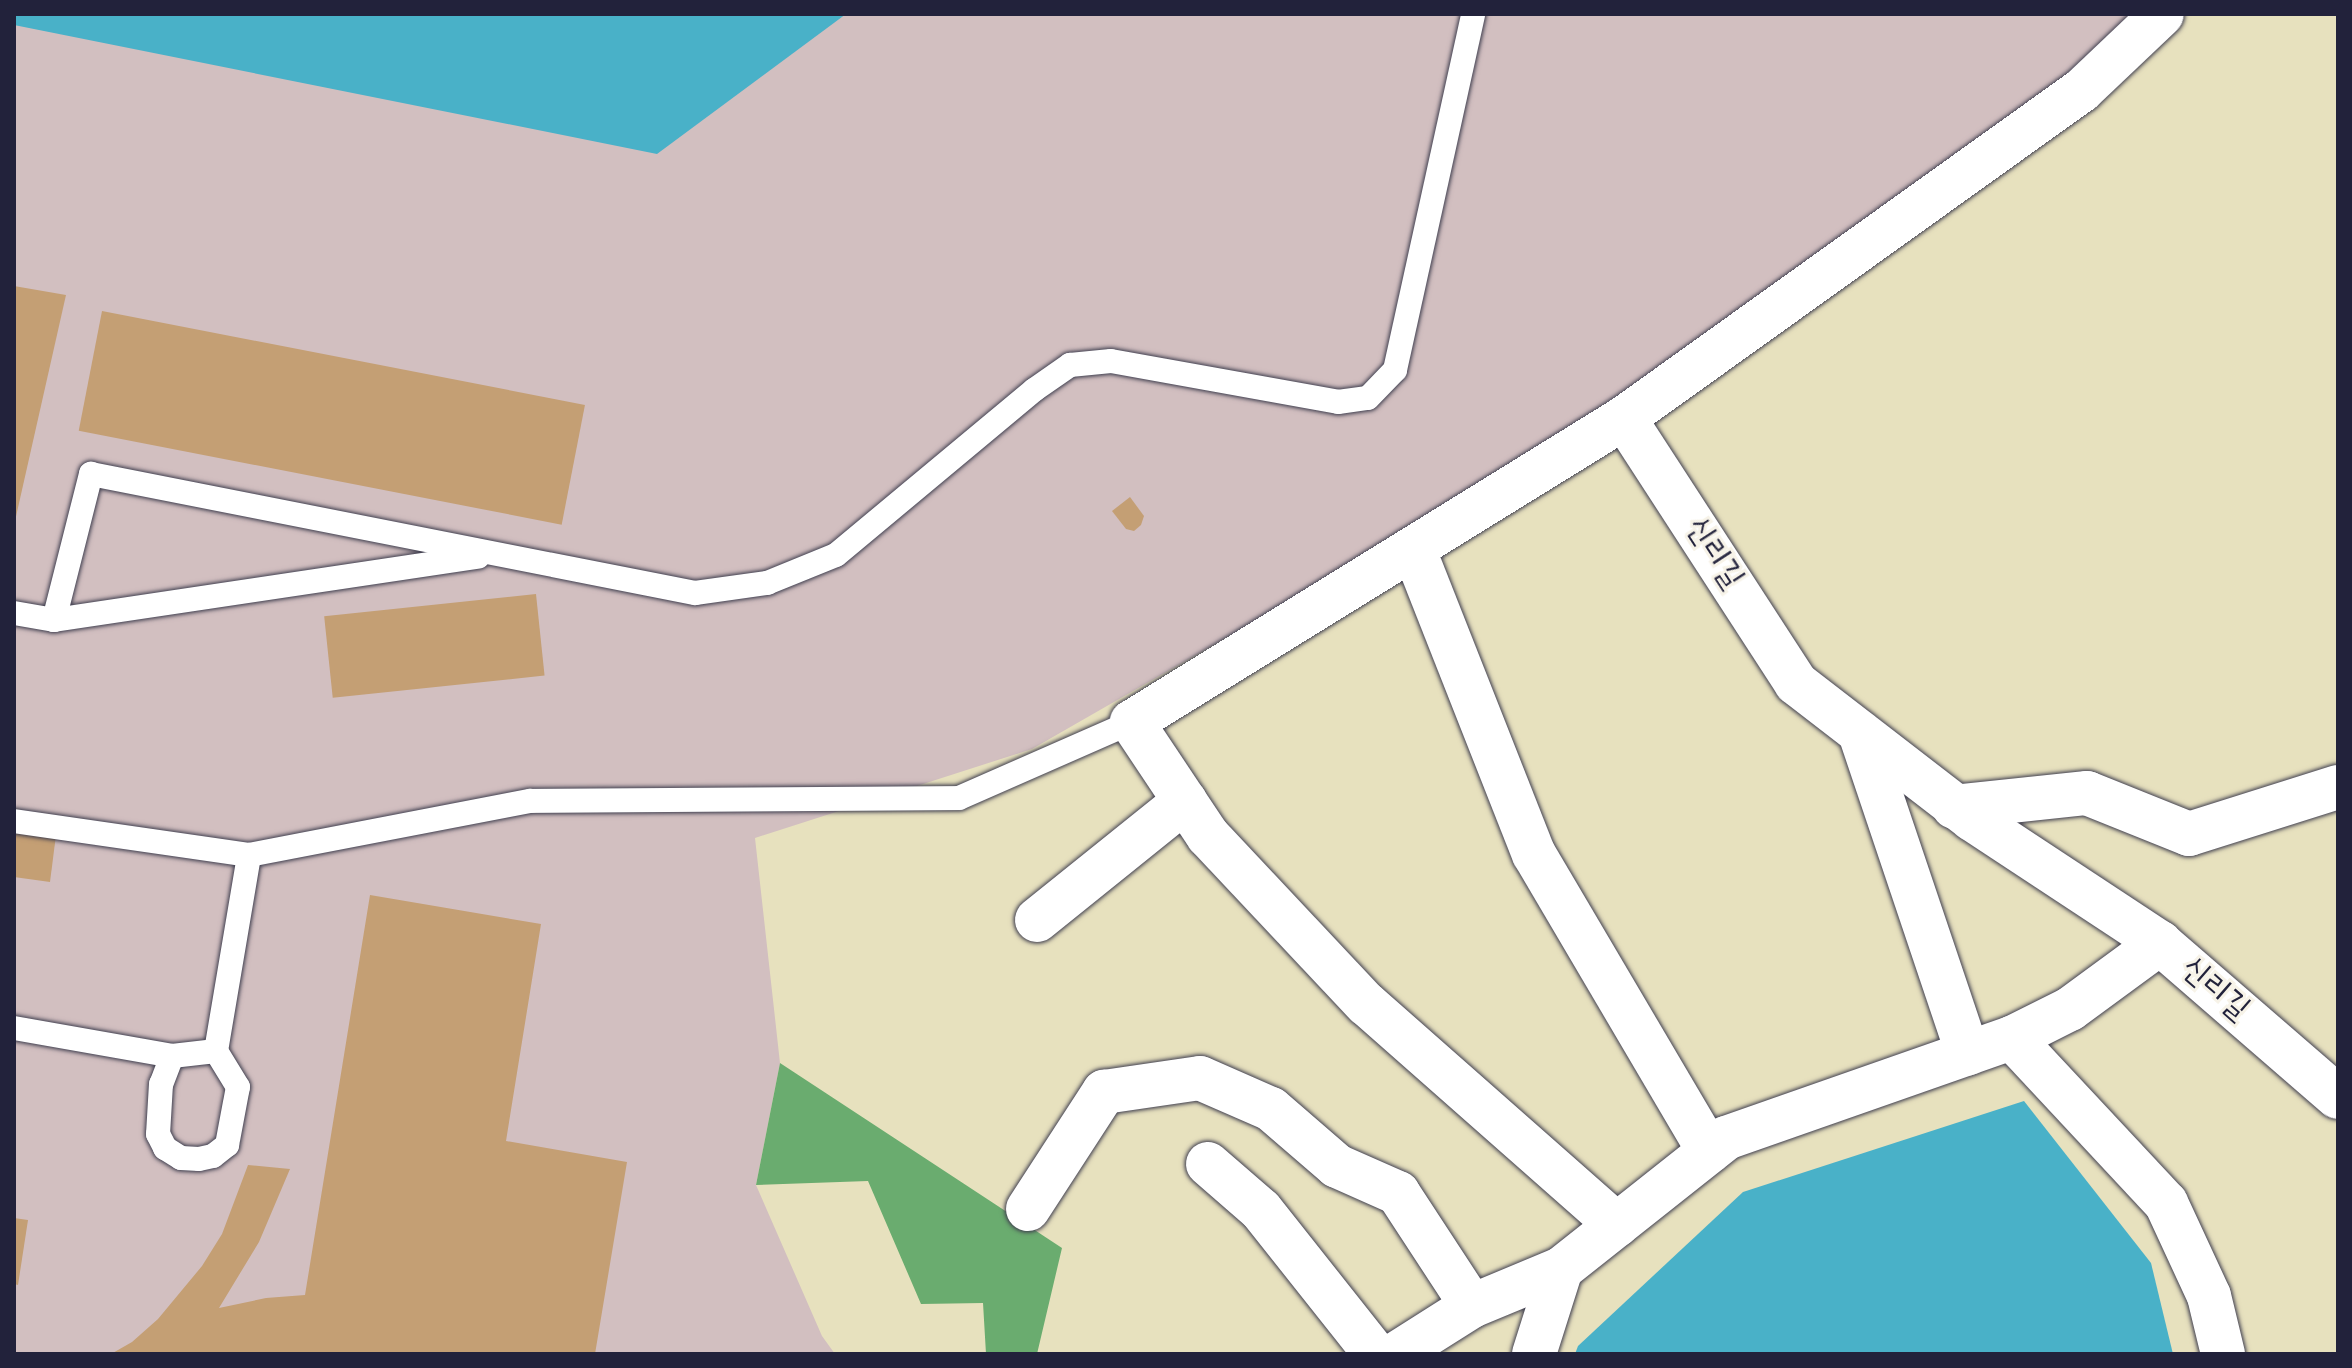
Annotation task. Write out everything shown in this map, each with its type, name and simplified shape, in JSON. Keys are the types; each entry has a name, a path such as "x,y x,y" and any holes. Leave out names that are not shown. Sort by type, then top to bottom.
{"street":[{"path":"1617,1225 1366,1004 1208,836 1132,722 1624,418 2082,90 2162,14"},
{"name":"신리길","path":"1624,418 1796,683 1954,807 2160,943 2338,1097"},
{"path":"1414,550 1534,854 1709,1151"},
{"path":"1860,733 1968,1053"},
{"path":"1954,807 2087,793 2189,834 2338,787"},
{"path":"1037,920 1185,801"},
{"path":"1396,1354 1472,1306 1561,1269 1726,1138 2012,1038 2070,1009 2160,943"},
{"path":"2012,1038 2166,1203 2209,1296 2223,1354"},
{"path":"1028,1209 1104,1092 1200,1078 1271,1109 1337,1166 1398,1193 1472,1306"},
{"path":"1208,1164 1261,1210 1375,1354"},
{"path":"1534,1354 1561,1269"}],"lane":[{"path":"54,620 91,474 695,593 767,583 836,555 1034,390 1070,365 1111,361 1338,402 1368,398 1395,370 1473,14"},
{"path":"14,613 54,620 496,554"},
{"path":"14,821 249,855 530,801 959,798 1132,722"},
{"path":"172,1056 161,1084 158,1134 165,1148 181,1158 213,1156 227,1145 238,1087 216,1051 249,855"},
{"path":"14,1028 172,1056 216,1051"}],"shaded area":[{"path":"14,14 2157,14 1932,202 1398,539 1032,749 755,838 780,1063 756,1185 822,1336 835,1354 14,1354"}],"green space":[{"path":"780,1063 1062,1248 1037,1354 986,1354 983,1303 921,1304 868,1181 756,1185"}],"water":[{"path":"14,14 846,14 657,154 14,25"},
{"path":"2024,1101 2151,1263 2173,1354 1575,1354 1578,1346 1743,1192"}],"building":[{"path":"14,286 66,295 15,521 14,521"},
{"path":"102,311 585,405 562,525 79,431"},
{"path":"1130,497 1144,516 1141,525 1134,531 1126,529 1112,511"},
{"path":"536,594 545,676 333,698 324,616"},
{"path":"14,829 56,835 50,882 14,877"},
{"path":"370,895 541,924 506,1141 627,1162 595,1354 111,1354 132,1342 158,1319 202,1266 222,1234 248,1165 290,1169 259,1242 219,1308 266,1298 305,1295"},
{"path":"14,1218 28,1220 18,1285 14,1284"}]}
